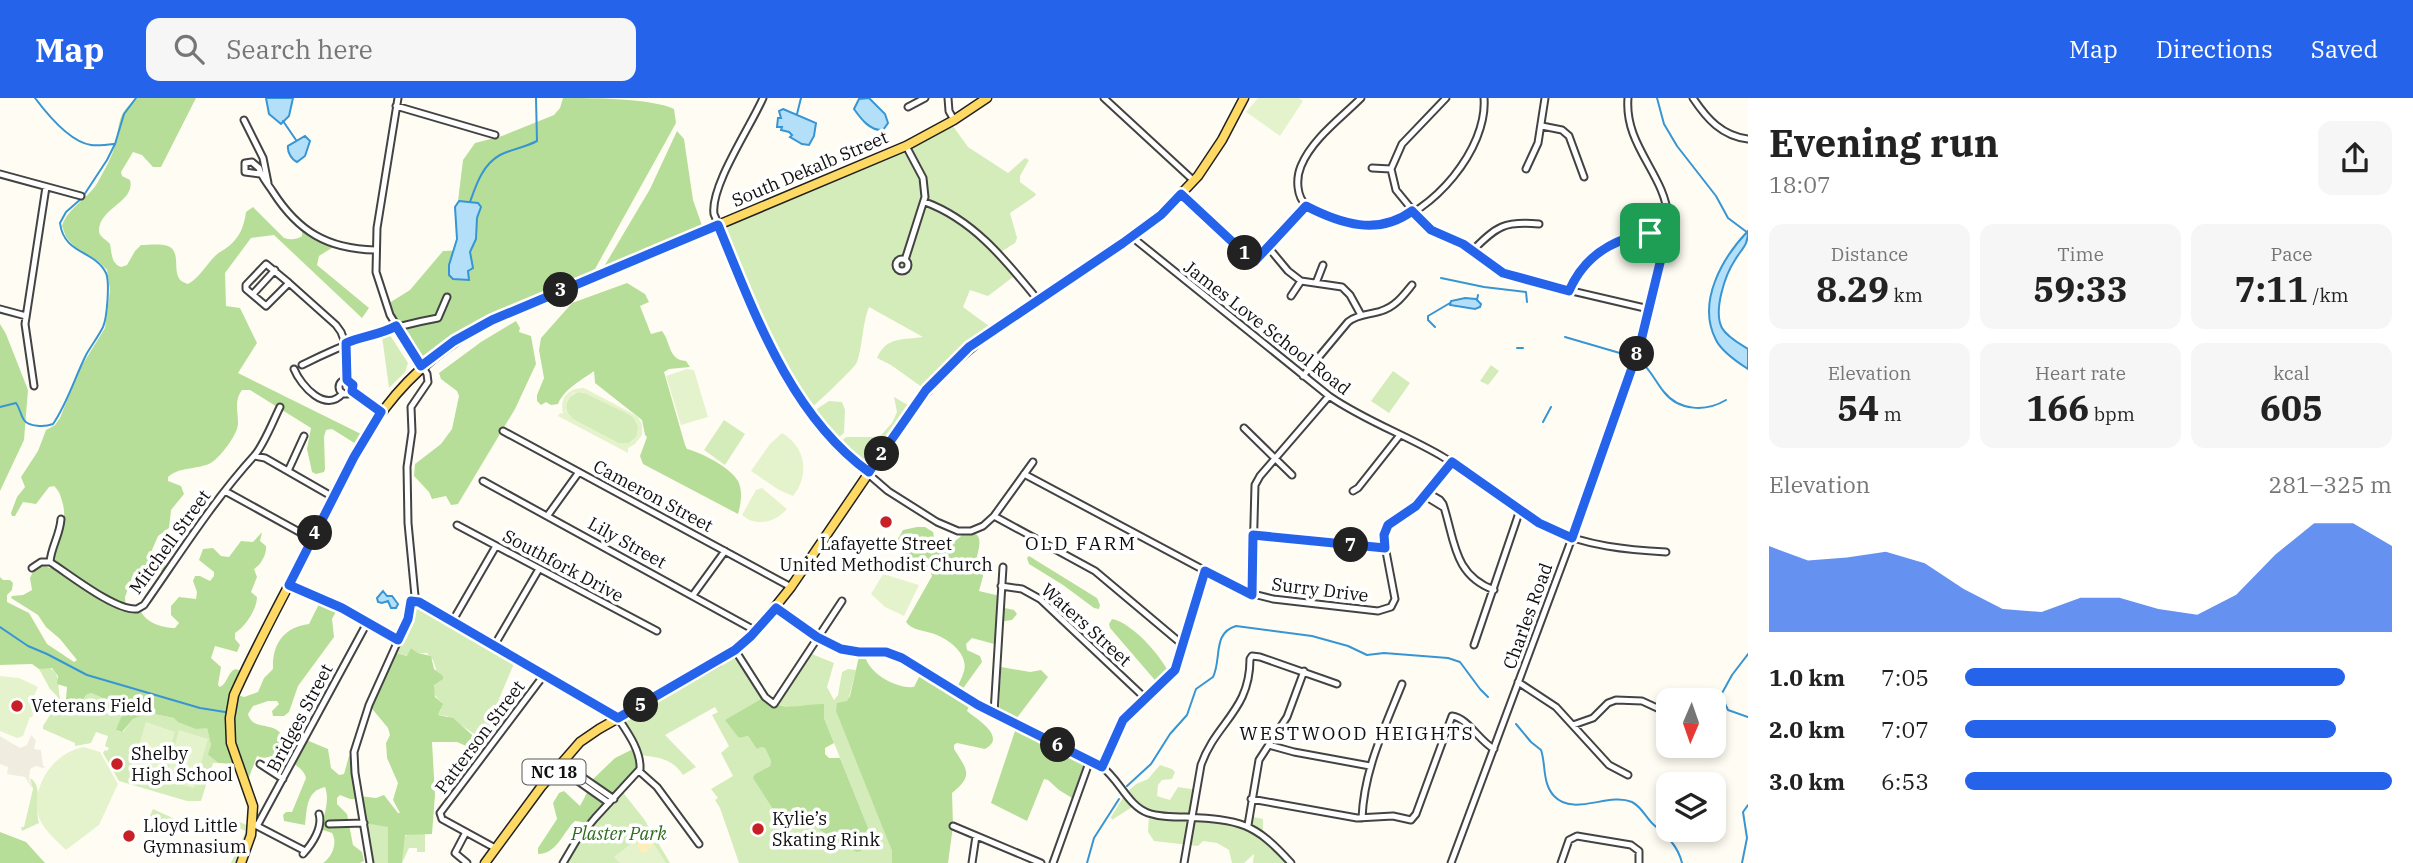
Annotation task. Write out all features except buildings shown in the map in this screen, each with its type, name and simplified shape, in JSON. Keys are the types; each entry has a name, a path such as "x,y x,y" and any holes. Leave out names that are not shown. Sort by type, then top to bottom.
{"main road":[{"name":"South Dekalb Street","path":"241,863 255,825 251,796 232,743 230,719 238,687 359,447 381,412 421,366 454,341 492,320 906,146 954,120 987,98"},
{"name":"NC 18","path":"485,863 580,742 735,650 757,631 791,587 913,408 942,373 969,347 1161,215 1194,181 1222,140 1244,98"}],"street":[{"path":"370,863 354,768 355,747 369,705 406,623 415,594 407,481 412,432 411,407 428,382 427,374 396,326 378,281 375,250 398,98"},
{"path":"763,98 718,188 713,209 777,362 836,446 900,500 950,528 971,531 983,526 994,516 1033,462"},
{"path":"908,107 925,98"},
{"path":"948,98 949,111 954,120"},
{"path":"1104,98 1194,181"},
{"path":"1362,98 1307,155 1299,173 1298,191 1306,206 1340,222 1371,226 1402,219 1442,190 1468,156 1479,135 1484,98"},
{"path":"1446,98 1402,144 1391,169 1396,190 1412,211 1431,230 1454,240 1503,273 1649,309"},
{"path":"1526,169 1538,143 1545,98"},
{"name":"Charles Road","path":"1451,863 1635,361 1667,234 1666,206 1634,138 1629,121 1628,98"},
{"path":"1693,98 1720,129 1748,139"},
{"path":"396,106 495,135"},
{"path":"244,120 263,158 268,183"},
{"path":"1542,126 1562,130 1569,136 1584,177"},
{"path":"905,260 925,202 923,178 906,146"},
{"path":"1372,168 1391,169"},
{"path":"0,174 81,196"},
{"path":"260,174 291,218 303,229 324,240 363,250 375,250"},
{"path":"34,386 25,332 46,187"},
{"path":"1181,194 1254,262 1306,206"},
{"path":"925,202 942,208 986,239 1038,300"},
{"path":"1472,251 1501,226 1513,223 1539,224"},
{"path":"1569,291 1578,271 1614,243 1643,234 1667,234"},
{"name":"James Love School Road","path":"1132,237 1329,396 1359,415 1452,462 1546,527 1572,538 1620,548 1667,552"},
{"path":"1268,247 1288,271 1301,281 1342,287 1361,314"},
{"path":"289,283 268,306 246,289 246,285 266,264 275,270 336,325 346,343 347,380 353,385 352,391"},
{"path":"1316,283 1323,265"},
{"path":"253,295 275,270"},
{"path":"1292,296 1301,281"},
{"path":"1303,376 1348,322 1361,314 1379,312 1391,306 1412,285"},
{"path":"302,365 346,343 396,326 438,318 447,297"},
{"path":"0,309 26,316"},
{"path":"294,369 303,387 317,396 330,400 340,397 342,393"},
{"path":"342,393 340,385 347,380"},
{"path":"352,391 381,412"},
{"path":"342,393 352,391"},
{"path":"1252,595 1255,485 1329,396"},
{"name":"Mitchell Street","path":"50,562 121,607 137,610 144,605 225,491 254,456 280,407"},
{"path":"1244,428 1292,475"},
{"name":"Cameron Street","path":"503,430 791,587"},
{"path":"1353,491 1399,435"},
{"path":"288,471 304,436"},
{"path":"254,456 265,458 333,497"},
{"path":"1253,535 1385,548 1384,535 1388,525 1410,512 1452,462"},
{"path":"548,515 579,472"},
{"name":"Surry Drive","path":"1024,474 1252,595 1372,611 1391,607 1396,593 1385,548"},
{"name":"Lily Street","path":"483,481 757,631"},
{"path":"225,491 312,539"},
{"path":"1426,495 1440,500 1462,566 1474,580 1494,590"},
{"path":"1474,645 1520,510"},
{"path":"994,516 1095,571 1183,645"},
{"path":"32,568 41,562 50,562 60,534 61,519"},
{"name":"Southfork Drive","path":"457,525 657,631"},
{"path":"452,622 496,546"},
{"path":"693,595 725,551"},
{"path":"994,713 1003,567"},
{"path":"494,646 539,569"},
{"path":"1102,767 1123,720 1171,675 1205,571"},
{"path":"289,585 342,608 398,640"},
{"name":"Waters Street","path":"1001,586 1022,589 1040,599 1145,698"},
{"path":"413,600 618,718 638,755 639,771 657,787 699,844"},
{"path":"735,650 765,697 774,704 842,601"},
{"path":"776,608 817,637 849,650 897,655 994,713 1090,760 1113,776 1142,810 1155,815 1231,820 1248,825 1263,834 1291,863"},
{"name":"Bridges Street","path":"255,825 283,779 367,623"},
{"path":"1184,863 1205,755 1240,704 1247,688 1252,656 1337,684"},
{"path":"1248,825 1259,760 1292,707 1304,671"},
{"name":"Patterson Street","path":"466,832 440,817 440,813 544,675"},
{"path":"1518,682 1556,707 1609,765 1628,775"},
{"path":"1362,818 1370,766 1402,684"},
{"path":"1573,725 1593,718 1608,703 1616,701 1642,701 1656,707"},
{"path":"1251,799 1362,818 1390,816 1411,820 1416,814 1452,716 1461,718 1483,743 1494,749"},
{"path":"1269,745 1370,766"},
{"path":"1053,863 1090,760"},
{"path":"260,764 283,779"},
{"path":"560,765 611,801"},
{"path":"563,863 576,841 639,771"},
{"path":"255,825 304,852 317,832 321,819 319,814"},
{"path":"329,824 364,823"},
{"path":"953,826 1041,863"},
{"path":"467,863 455,853 466,832 495,848"},
{"path":"972,863 976,836"},
{"path":"1561,863 1569,840 1577,836 1636,848 1639,863"}],"green space":[{"path":"137,98 196,98 161,167 153,167 142,155 133,152 121,172 122,176 130,180 128,194 104,217 99,232 110,244 115,263 121,267 127,265 141,245 167,246 174,251 179,277 188,284 236,239 243,227 246,212 253,207 284,238 298,238 302,236 302,230 317,239 338,244 319,256 317,265 369,308 362,318 274,235 251,238 225,273 226,306 240,308 257,343 238,373 361,434 356,444 332,429 326,430 325,469 324,472 316,474 312,472 307,449 311,428 250,390 242,390 237,402 237,427 222,453 204,466 179,471 168,477 168,481 181,486 184,494 171,510 169,528 158,536 149,557 166,568 162,572 153,568 147,573 134,572 125,597 126,609 140,609 145,617 154,623 175,628 179,623 171,615 171,606 179,597 196,599 197,592 193,581 195,576 210,581 214,576 214,572 199,560 203,549 213,548 221,556 229,557 241,541 253,542 262,532 260,541 266,546 266,552 254,569 257,577 251,592 257,597 255,607 243,627 235,633 235,639 240,645 237,652 215,646 211,658 221,667 220,687 232,671 242,671 231,693 244,697 258,692 264,678 273,669 277,645 286,633 309,624 321,600 338,608 332,619 334,637 298,686 289,712 284,716 273,716 272,711 279,704 277,701 268,701 253,706 248,714 256,724 277,730 289,745 298,750 304,739 328,749 331,768 339,775 344,774 349,756 352,755 358,799 340,795 337,804 347,814 353,845 362,852 364,861 360,863 323,863 331,854 334,845 332,833 320,829 327,803 325,787 314,792 311,797 305,825 284,821 283,815 292,812 306,778 302,770 293,763 278,757 257,756 248,780 242,781 233,764 219,763 208,755 211,745 207,728 196,729 174,718 149,713 133,719 122,732 116,730 122,715 119,705 91,693 86,695 80,706 66,699 67,687 57,684 58,676 52,668 39,669 32,664 0,665 0,577 13,583 12,590 7,595 7,602 29,613 47,644 74,662 77,660 38,615 11,598 32,590 30,578 35,567 53,566 64,518 59,493 54,486 49,487 36,504 23,502 15,516 11,513 17,497 25,487 21,477 38,451 46,430 60,418 79,370 105,328 110,290 107,270 98,261 76,249 66,237 62,226 69,213 99,180 114,149 122,114"},
{"path":"563,98 621,99 664,105 674,109 676,123 590,278 492,320 421,366 386,305 410,290 443,251 470,250 480,212 478,203 458,201 463,160 475,143 502,136 554,115"},
{"path":"1258,98 1299,98 1303,101 1280,136 1246,112"},
{"path":"950,122 968,147 1008,173 1025,158 1029,160 1020,176 1020,182 1036,194 1010,213 1017,238 1015,243 999,253 1017,274 988,296 970,290 963,307 993,329 926,390 877,358 890,342 923,337 869,307 857,362 810,409 777,362 718,225 879,157"},
{"path":"677,131 684,139 693,200 704,231 599,275 650,189"},
{"path":"627,283 645,294 649,302 640,306 651,334 662,331 673,354 686,361 690,367 664,372 685,445 687,449 715,461 738,481 741,501 738,514 643,464 640,456 647,437 642,420 595,383 594,371 569,389 558,404 551,405 546,402 541,405 537,401 544,378 539,350 541,338 572,303"},
{"path":"516,321 519,332 531,336 536,364 515,409 458,504 451,505 446,496 432,499 414,476 415,464 441,444 452,429 459,396 457,391 441,379 439,373 481,342"},
{"path":"0,324 28,390 24,440 0,491"},
{"path":"384,326 408,363 405,372 389,388 381,329"},
{"path":"1491,365 1499,371 1488,385 1480,381"},
{"path":"687,369 694,370 708,417 681,425 666,376"},
{"path":"1393,371 1410,383 1389,413 1371,401"},
{"path":"584,388 637,416 642,424 642,435 628,448 628,453 558,416 563,414 562,403 566,395 573,390","holes":["582,392 632,416 638,426 636,438 629,443 618,443 574,420 566,411 567,401 574,393"]},
{"path":"578,392 599,398 631,415 639,429 638,436 629,443 618,443 574,420 566,405"},
{"path":"894,397 913,408 869,472 836,446 846,437 881,435 892,423 897,412"},
{"path":"829,401 842,402 845,410 844,433 833,442 812,412"},
{"path":"724,420 745,434 725,465 704,450"},
{"path":"782,433 796,446 803,462 802,479 793,496 751,471 770,444"},
{"path":"762,488 787,509 777,518 765,522 747,519 742,515 756,490"},
{"path":"925,527 933,532 935,543 946,548 964,532 978,536 977,557 983,576 979,591 1000,596 1000,607 1014,610 1017,614 1012,620 999,622 998,645 972,638 966,644 967,650 980,656 982,662 959,694 971,701 967,711 988,729 993,739 985,749 957,743 954,745 965,767 966,777 952,793 953,826 948,863 892,863 892,851 836,711 837,703 847,701 850,696 860,652 864,652 876,672 898,685 914,687 922,671 955,691 961,679 965,664 960,652 943,638 914,628 906,622 932,576 930,571 894,546 903,530"},
{"path":"1029,556 1097,598 1099,609 1029,564"},
{"path":"883,574 919,585 904,616 885,607 871,594"},
{"path":"411,602 516,659 499,699 516,712 491,745 447,716 438,715 441,702 434,689 435,683 440,681 433,660 427,653 418,653 411,648 408,656 393,652"},
{"path":"1112,619 1129,627 1161,659 1170,675 1160,686 1110,628"},
{"path":"411,648 431,656 434,669 443,676 443,679 434,685 435,697 443,704 438,715 453,718 479,741 473,749 457,742 432,742 435,795 432,834 405,835 402,863 388,863 388,827 364,823 359,796 376,798 384,795 400,813 393,800 398,783 387,758 386,743 390,735 388,728 369,705 393,652 407,656"},
{"path":"735,650 765,697 738,738 748,736 757,748 765,748 771,761 770,766 755,774 786,827 815,827 856,852 869,830 824,718 824,704 796,708 774,704 807,652 834,663 827,687 834,700 838,695 842,672 848,669 856,670 848,701 839,703 892,851 892,863 739,863 715,800 718,798 711,789 733,776 721,753 729,746 712,715 718,712 715,707 665,735 696,767 683,775 669,762 638,755 618,718"},
{"path":"46,667 57,676 61,701 69,700 78,706 86,695 91,693 119,705 122,715 117,731 123,732 133,719 149,713 174,718 197,728 207,728 211,745 209,756 223,763 213,763 201,801 187,801 119,781 103,753 109,748 105,746 108,736 96,732 91,743 75,746 75,743 43,729 55,707 57,696 39,669"},
{"path":"1001,667 1030,672 1041,670 1048,677 1016,719 999,711"},
{"name":"Veterans Field","path":"0,676 19,678 38,687 32,700 35,711 23,736 17,738 0,731"},
{"path":"765,697 786,706 824,704 824,718 834,743 825,748 825,754 829,758 840,758 869,830 861,851 856,852 815,827 784,826 753,778 755,774 770,766 771,761 765,748 757,749 748,736 739,738 725,720"},
{"path":"146,722 175,732 162,773 133,764"},
{"path":"1016,728 1085,762 1072,798 1044,779 1027,821 991,803"},
{"path":"179,730 208,739 194,788 165,780"},
{"path":"84,747 100,752 118,784 99,825 66,850 40,820 37,796 40,785 53,764 62,756"},
{"path":"635,748 641,767 614,799 590,782 615,758"},
{"path":"1160,765 1175,772 1172,779 1162,780 1158,785 1157,796 1170,800 1178,787 1197,790 1192,817 1247,825 1249,816 1263,819 1263,834 1291,863 1253,863 1254,854 1244,863 1232,863 1229,850 1217,843 1203,841 1198,846 1154,841 1148,832 1149,814 1135,805 1112,820 1111,817 1126,793 1136,784 1148,779"},
{"path":"30,778 37,786 39,823 22,831 33,789"},
{"path":"589,789 609,803 588,827 575,821 555,846 538,854 538,848 557,819 553,803 559,793 564,791 580,806"},
{"name":"Plaster Park","path":"621,790 644,819 670,863 563,863 576,841"},
{"path":"153,809 177,820 173,829 149,818"},
{"path":"227,819 249,826 237,863 231,863 246,831 226,825"},
{"path":"364,823 388,826 388,863 370,863"},
{"path":"0,832 26,842 45,863 0,863"},
{"path":"645,833 648,834 666,863 620,863 614,857","holes":["645,836 654,845 644,853 638,850 636,843"]},
{"path":"408,834 425,834 425,852 409,848 402,863 403,838"}],"sand":[{"path":"642,837 648,837 653,845 651,851 642,853 637,848 637,842"}],"shaded area":[{"path":"31,735 36,740 34,749 41,750 43,766 46,766 30,769 32,788 25,777 7,774 8,767 0,764 0,736 20,748 27,745"}],"water":[{"path":"266,98 293,98 289,116 281,124 269,114"},
{"path":"869,98 885,114 888,123 883,130 870,126 854,109 859,99"},
{"path":"783,109 816,123 809,145 802,144 790,137 792,135 789,132 781,130 782,127 777,127 778,118 781,118 779,111"},
{"path":"305,136 310,141 305,156 297,162 290,156 288,146"},
{"path":"459,201 478,203 481,207 477,218 476,239 470,252 473,268 468,271 469,280 453,279 449,275 449,265 457,239 455,207"},
{"path":"1748,231 1746,244 1724,284 1719,312 1724,331 1748,349 1748,369 1730,356 1716,340 1709,311 1715,281 1730,254"},
{"path":"1476,299 1481,304 1480,307 1475,309 1450,305 1451,301"},
{"path":"383,591 387,596 392,596 398,604 396,608 391,608 388,601 378,602 377,598"}],"waterway":[{"path":"35,98 52,119 75,139 91,145 114,144"},
{"path":"0,407 16,403 26,422 37,426 53,424 86,355 103,327 108,300 106,273 95,260 67,241 60,223 66,212 82,198 107,160 124,114 136,98"},
{"path":"470,202 481,175 494,159 537,141 536,98"},
{"path":"797,114 801,98"},
{"path":"1657,98 1664,124 1677,146 1716,196 1728,218 1748,233"},
{"path":"283,121 296,140"},
{"path":"1441,278 1526,292 1527,302"},
{"path":"1477,300 1478,295"},
{"path":"1435,327 1428,320 1428,316 1450,303"},
{"path":"1565,337 1630,356"},
{"path":"1517,348 1523,348"},
{"path":"1640,361 1664,392 1677,403 1702,408 1726,400"},
{"path":"1543,422 1551,407"},
{"path":"1127,786 1151,764 1170,734 1187,715 1196,689 1213,677 1221,640 1228,629 1236,626 1312,636 1348,646 1367,655 1384,653 1448,658 1460,662 1488,697"},
{"path":"0,627 28,646 87,675 200,708 225,712"},
{"path":"1748,654 1721,695 1728,710 1748,717"},
{"path":"1516,724 1541,750 1546,779 1554,796 1571,804 1612,800 1632,802 1671,842 1682,863"},
{"path":"1087,863 1094,838 1119,799"},
{"path":"1742,863 1747,838 1743,812 1748,805"}],"place":[{"name":"Lafayette Street United Methodist Church","path":"886,522"},
{"name":"Veterans Field","path":"17,706"},
{"name":"Shelby High School","path":"117,764"},
{"name":"Kylie’s Skating Rink","path":"758,829"},
{"name":"Lloyd Little Gymnasium","path":"129,836"}],"district":[{"name":"OLD FARM","path":"1081,543"},
{"name":"WESTWOOD HEIGHTS","path":"1357,733"}],"route":[{"path":"1181,194 1254,262 1306,206 1340,222 1371,226 1402,219 1412,211 1431,230 1463,244 1503,273 1569,291 1578,271 1597,254 1614,243 1650,233 1667,234 1656,286 1635,361 1572,538 1539,523 1452,462 1410,512 1391,521 1385,530 1385,548 1253,535 1252,595 1205,571 1175,670 1123,720 1102,767 978,705 897,655 841,649 817,637 776,608 735,650 618,718 419,602 411,601 408,619 398,640 342,608 289,585 363,440 381,412 352,391 353,385 347,380 346,343 396,326 421,366 454,341 492,320 718,225 777,362 836,446 869,472 926,390 969,347 1123,243 1161,215 1181,194"}]}
